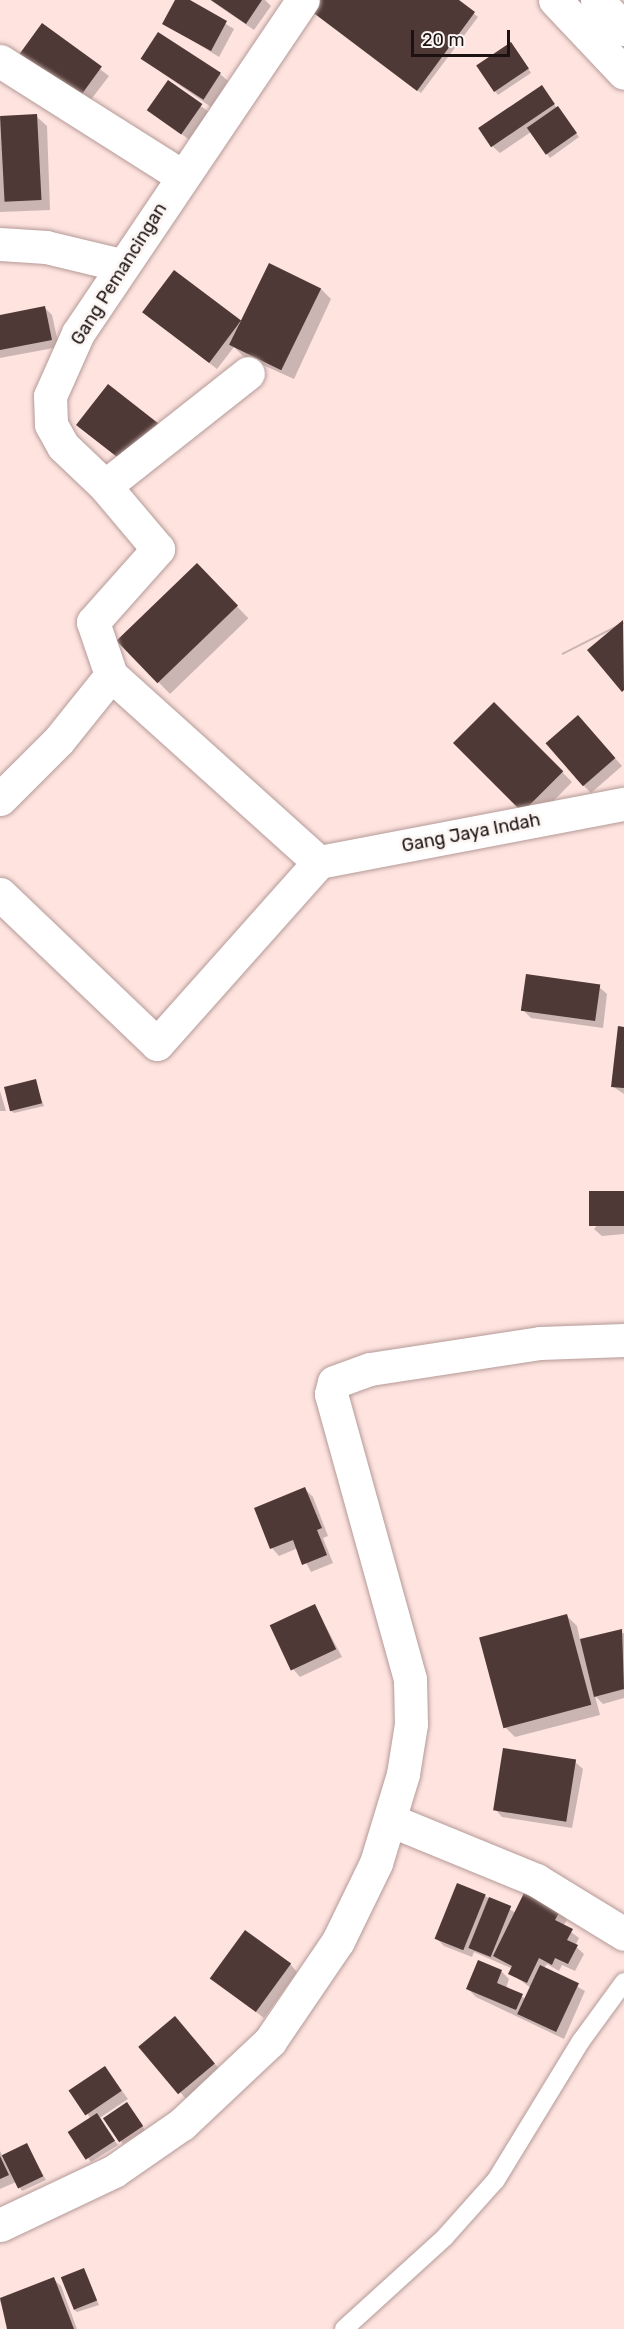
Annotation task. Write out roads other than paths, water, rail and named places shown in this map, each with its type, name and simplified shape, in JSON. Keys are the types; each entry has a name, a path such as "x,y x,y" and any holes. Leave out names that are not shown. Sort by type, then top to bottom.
{"street":[{"name":"Gang Pemancingan","path":"111,675 93,622 158,549 105,486 63,446 51,424 50,396 78,333 121,266 303,0"},
{"path":"555,0 624,73"},
{"path":"597,0 624,29"},
{"path":"0,61 182,176"},
{"path":"0,244 46,247 121,266"},
{"path":"105,486 248,373"},
{"path":"0,799 59,740 111,675 319,862 158,1044 0,894"},
{"name":"Gang Jaya Indah","path":"319,862 624,804"},
{"path":"0,2225 114,2171 182,2124 270,2041 338,1941 376,1863 404,1774 411,1724 410,1679 331,1394 334,1382 370,1369 540,1343 624,1340"},
{"path":"390,1820 536,1880 624,1934"}],"lane":[{"path":"344,2329 445,2237 496,2180 581,2041 624,1982"}]}
